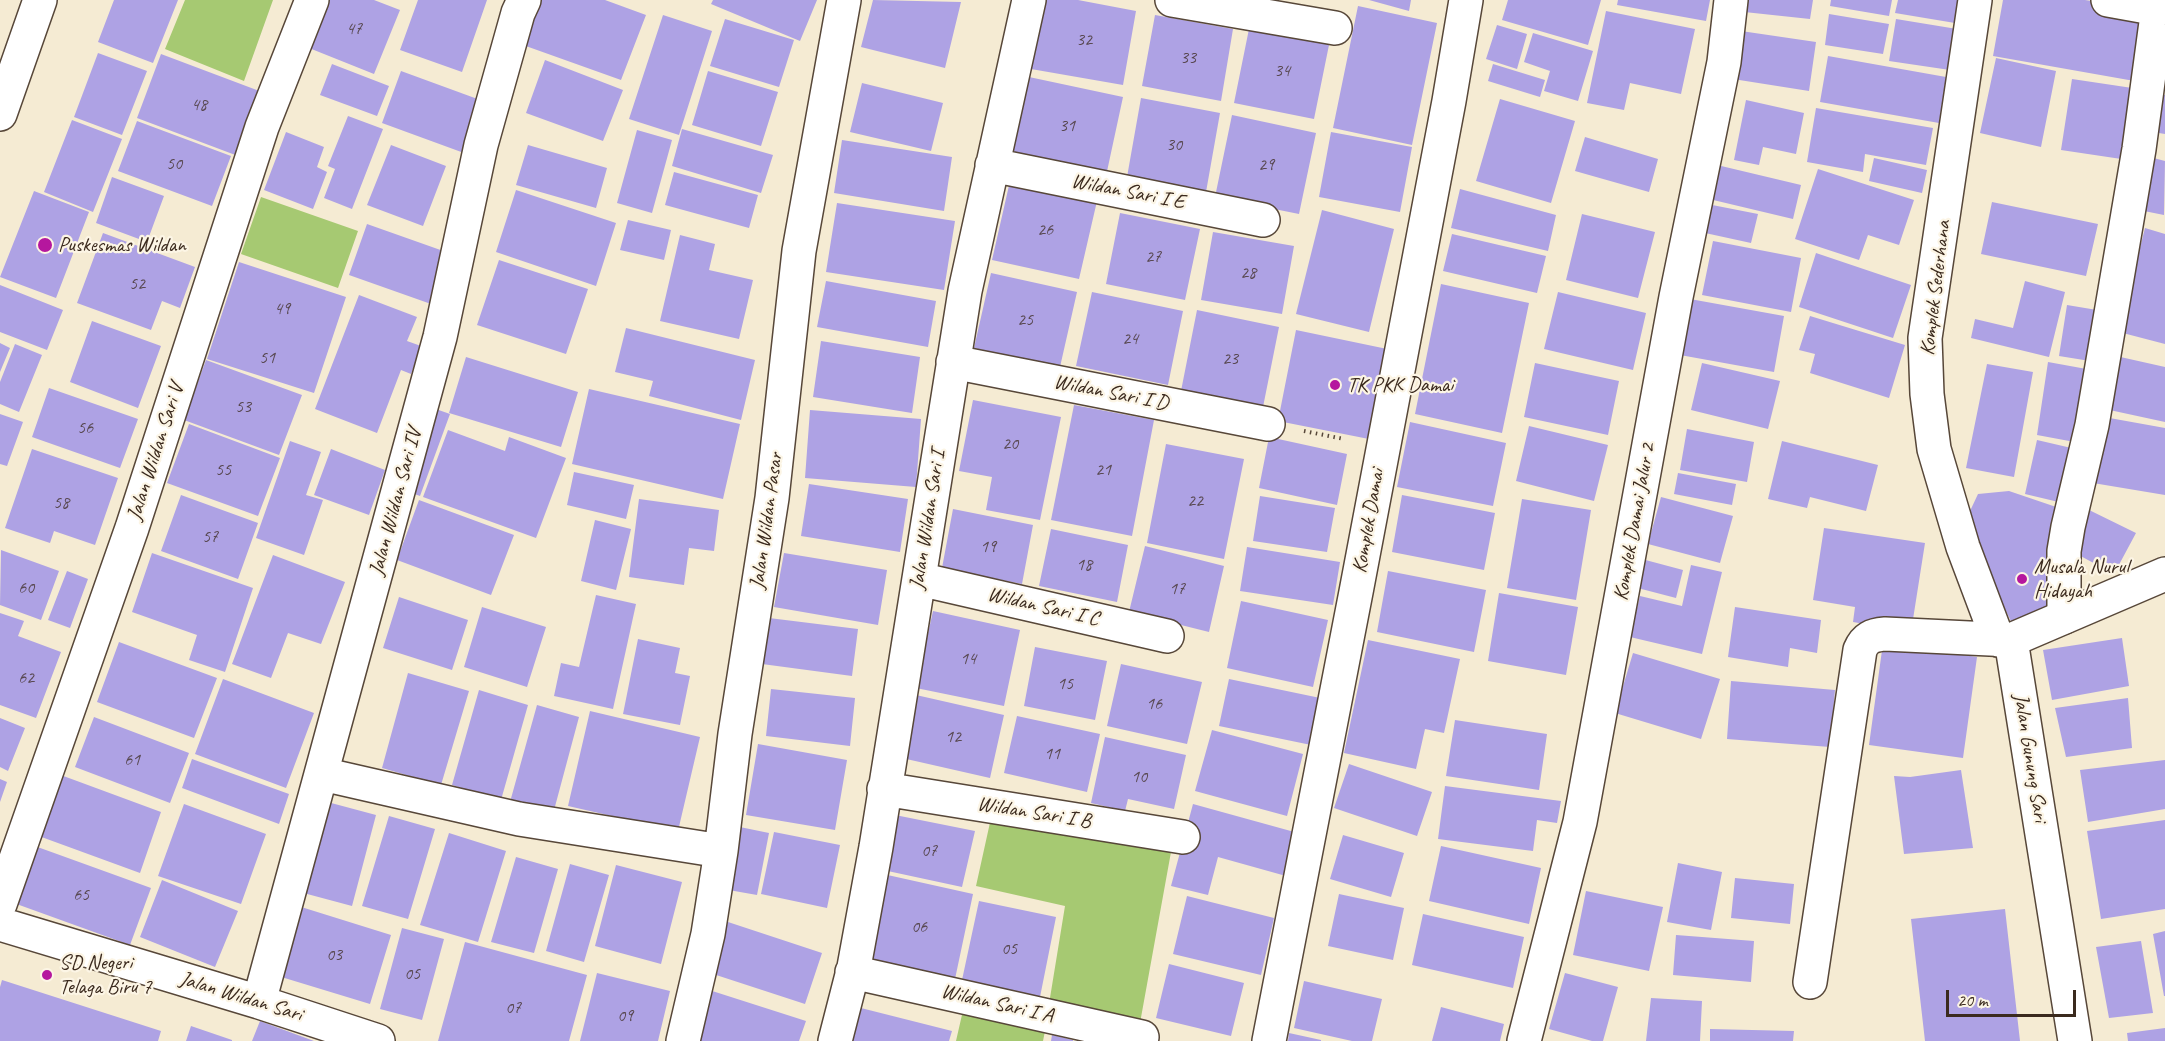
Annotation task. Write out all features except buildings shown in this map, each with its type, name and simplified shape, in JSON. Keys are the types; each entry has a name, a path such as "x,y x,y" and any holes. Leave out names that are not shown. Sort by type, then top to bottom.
{"street":[{"path":"0,114 40,0"},
{"name":"Jalan Wildan Sari V","path":"0,904 132,528 262,127 312,0"},
{"name":"Jalan Wildan Sari IV","path":"259,1002 440,337 481,145 518,13 524,0"},
{"name":"Jalan Wildan Pasar","path":"683,1041 708,934 721,851 735,735 772,498 799,251 844,0"},
{"name":"Jalan Wildan Sari I","path":"835,1041 852,972 876,847 965,291 1029,0"},
{"path":"1172,0 1335,28"},
{"name":"Komplek Damai","path":"1269,1041 1449,101 1466,0"},
{"name":"Komplek Damai Jalur 2","path":"1524,1041 1580,822 1676,297 1724,62 1731,0"},
{"name":"Komplek Sederhana","path":"1975,0 1925,338 1927,394 1934,449 1964,547 2005,640"},
{"path":"2064,617 2064,551 2092,425 2139,148 2158,4 2108,0"},
{"name":"Wildan Sari I E","path":"992,165 1263,220"},
{"name":"Wildan Sari I D","path":"953,362 1268,424"},
{"path":"1810,982 1860,650 1864,641 1873,635 1885,634 2005,640 2165,574"},
{"name":"Wildan Sari I C","path":"919,579 1167,636"},
{"name":"Jalan Gunung Sari","path":"2005,640 2075,1041"},
{"path":"322,774 519,819 721,851"},
{"name":"Wildan Sari I B","path":"884,789 1184,837"},
{"name":"Jalan Wildan Sari","path":"0,924 259,1002 378,1041"},
{"name":"Wildan Sari I A","path":"852,972 1142,1037"}],"path":[{"path":"1268,424 1383,446"}],"green space":[{"path":"185,0 273,0 244,81 165,49"},
{"path":"261,197 358,231 338,288 241,254"},
{"path":"991,818 1171,852 1140,1023 1049,1004 1065,906 976,886"},
{"path":"964,1006 1046,1026 1043,1041 956,1041"}],"place":[{"name":"Puskesmas Wildan","path":"45,245"},
{"name":"TK PKK Damai","path":"1335,385"},
{"name":"Musala Nurul Hidayah","path":"2022,579"},
{"name":"SD Negeri Telaga Biru 7","path":"47,975"}]}
